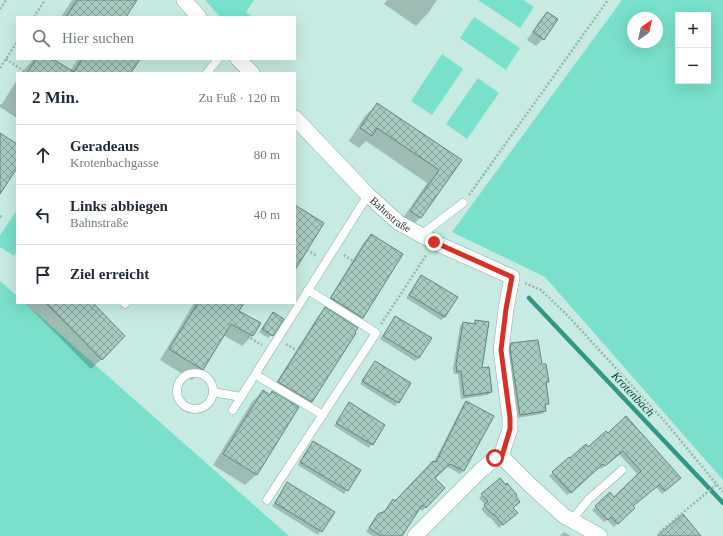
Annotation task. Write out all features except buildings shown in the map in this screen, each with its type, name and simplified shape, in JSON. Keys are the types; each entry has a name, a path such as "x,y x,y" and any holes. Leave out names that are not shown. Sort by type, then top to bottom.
{"street":[{"path":"184,0 198,16"},
{"path":"239,60 251,72"},
{"name":"Bahnstraße","path":"296,119 334,152 368,195 399,223 428,239 512,277"},
{"path":"502,456 510,429 510,418 501,350 512,277"},
{"path":"502,456 550,505 571,521 600,536"},
{"path":"415,536 480,470 495,458 502,456"}],"lane":[{"path":"208,72 217,60"},
{"path":"233,410 368,195"},
{"path":"428,239 463,202"},
{"path":"267,500 376,333 308,290"},
{"path":"199,373 210,380 213,392 212,398 204,407 192,408 186,406 181,401 177,389 182,379 187,375 199,373"},
{"path":"256,375 323,415"},
{"path":"213,392 241,397"},
{"path":"571,521 589,499 622,470"}],"path":[{"path":"0,9 6,0"},
{"path":"35,16 45,0"},
{"path":"463,202 608,0"},
{"path":"0,68 16,44"},
{"path":"6,59 26,72"},
{"path":"0,105 16,115"},
{"path":"376,333 428,239"},
{"path":"512,277 541,290 569,317 667,424 723,492"},
{"path":"230,326 270,350"},
{"path":"658,536 661,530 716,485"}],"green space":[{"path":"205,0 254,0 246,12 251,16 219,16"},
{"path":"478,0 523,0 534,7 520,28"},
{"path":"622,0 723,0 723,480 545,277 452,232"},
{"path":"474,17 520,48 506,70 460,38"},
{"path":"442,54 463,69 432,115 411,101"},
{"path":"478,78 499,93 467,139 446,124"},
{"path":"16,211 16,253 14,256 0,247 0,235"},
{"path":"0,281 16,295 16,304 26,304 289,536 0,536"}],"waterway":[{"name":"Krotenbach","path":"529,298 723,503"}],"route":[{"path":"434,242 512,277 501,350 510,418 510,429 502,456 495,458"}]}
